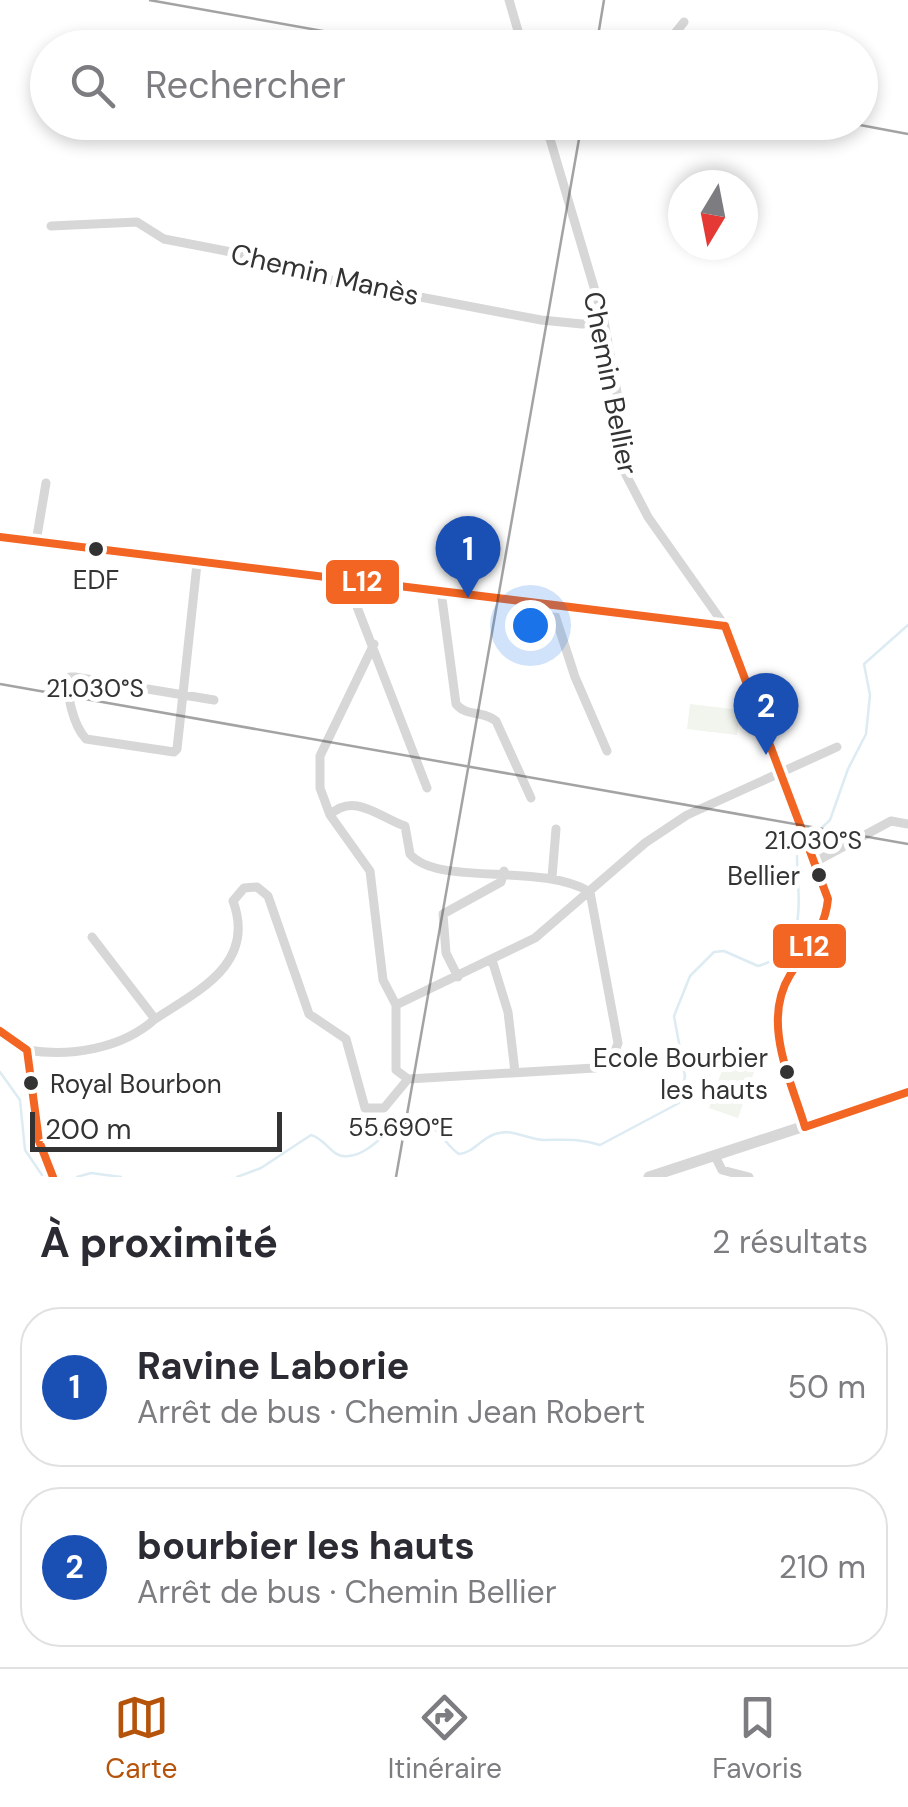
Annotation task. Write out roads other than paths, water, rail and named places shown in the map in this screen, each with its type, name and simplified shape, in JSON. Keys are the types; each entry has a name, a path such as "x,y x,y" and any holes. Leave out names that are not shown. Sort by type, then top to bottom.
{"street":[{"path":"510,0 518,30"},
{"path":"678,30 684,22"},
{"name":"Chemin Bellier","path":"551,140 604,321 618,392 623,469 648,517 725,626 828,911 778,1004 781,1035 805,1127"},
{"name":"Chemin Manès","path":"51,226 137,222 164,239 231,252 310,276 541,320 582,324 604,321"},
{"path":"36,542 46,484"},
{"path":"0,537 725,626"},
{"path":"198,564 183,694 178,749 169,753 86,738 78,729 67,682 75,677 183,694 214,700"},
{"path":"346,580 374,644 426,788"},
{"path":"441,591 452,696 465,712 486,714 496,721 531,798"},
{"path":"552,606 575,678 608,750"},
{"path":"374,644 320,756 320,788 330,815 370,871 382,980 396,1005 396,1070 408,1079 595,1068 613,1057 618,1032 597,946 590,892"},
{"path":"396,1005 535,938 652,838 687,815 837,746"},
{"path":"330,815 341,805 352,804 405,826 410,854 432,870 504,871 552,878 590,892"},
{"path":"813,863 891,821 908,824"},
{"path":"552,878 556,828"},
{"path":"458,977 446,952 443,914 501,882 504,871"},
{"path":"0,1031 28,1050 74,1052 128,1039 194,993 237,950 241,928 233,901 244,888 257,886 268,896 309,1014 346,1038 365,1108 384,1108 408,1079"},
{"path":"92,938 155,1019"},
{"path":"492,960 507,1005 514,1072"},
{"path":"28,1050 39,1141 53,1177"},
{"path":"649,1177 908,1092"},
{"path":"715,1156 722,1170 749,1177"}],"waterway":[{"path":"811,838 830,820 848,769 866,734 870,695 864,664 908,625"},
{"path":"237,1177 261,1168 311,1135 343,1156 359,1153 393,1129 413,1122 430,1126 459,1154 501,1132 600,1145 679,1103 685,1076 674,1016 690,976 714,952 724,951 758,966 786,949 794,936 799,905 797,856"},
{"path":"0,1072 20,1100 25,1150 42,1175"},
{"path":"77,1177 91,1173 121,1177"}],"place":[{"name":"EDF","path":"96,549"},
{"name":"Ravine Laborie","path":"468,598"},
{"name":"bourbier les hauts","path":"766,755"},
{"name":"Bellier","path":"819,875"},
{"name":"Ecole Bourbier les hauts","path":"787,1072"},
{"name":"Royal Bourbon","path":"31,1083"}]}
